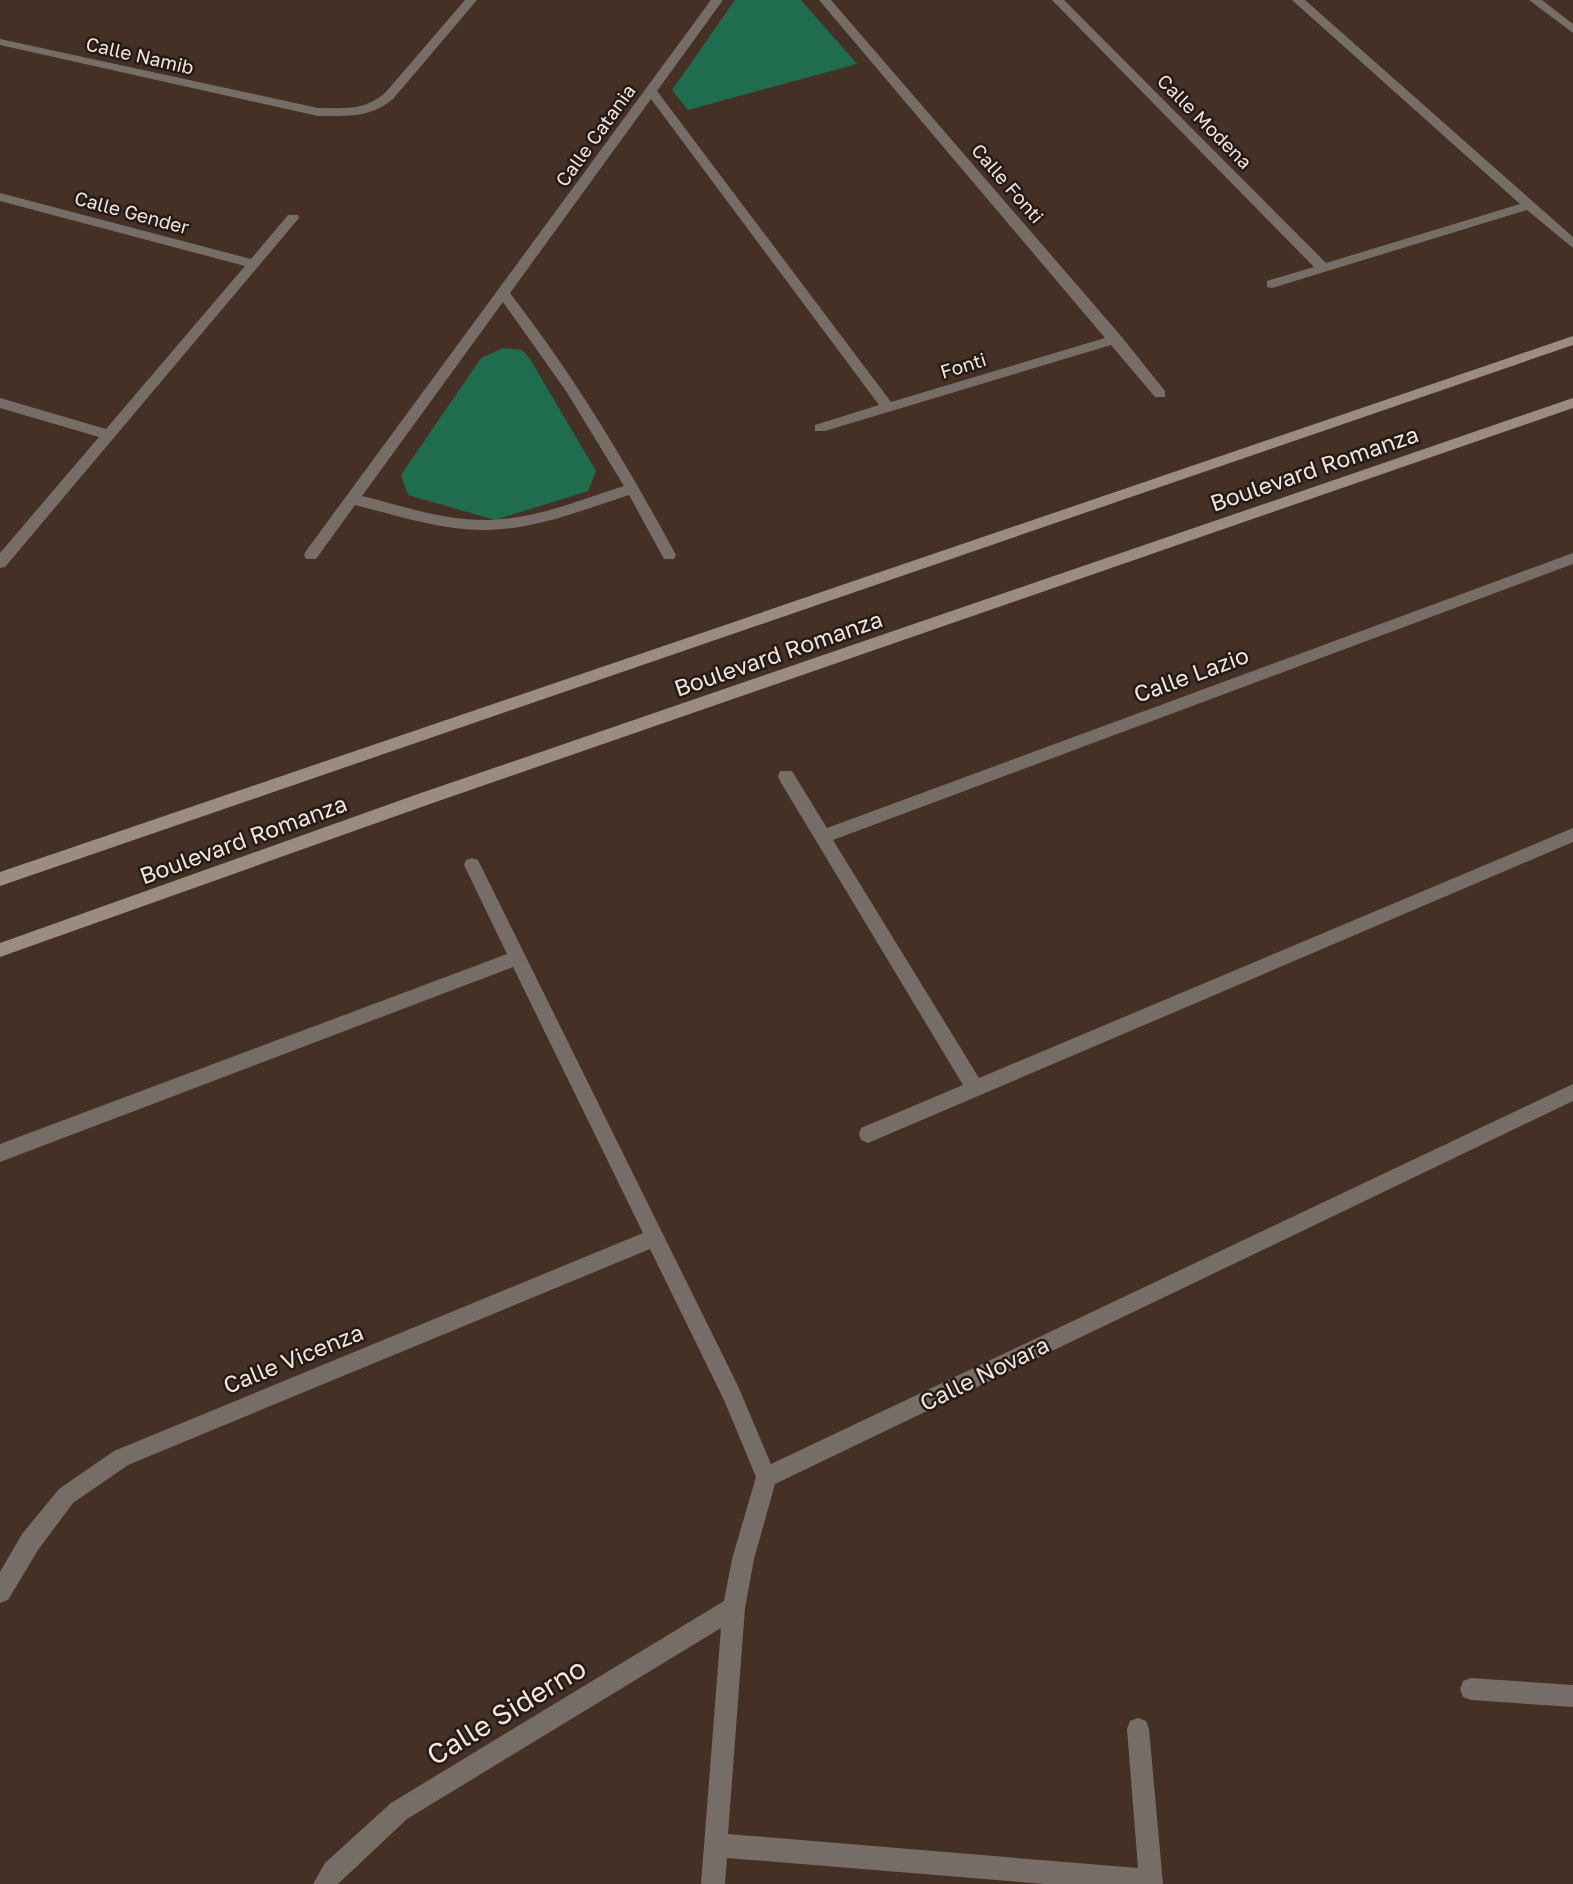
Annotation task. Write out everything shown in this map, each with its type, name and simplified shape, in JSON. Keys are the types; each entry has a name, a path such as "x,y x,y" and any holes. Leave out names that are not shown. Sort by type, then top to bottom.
{"main road":[{"name":"Boulevard Romanza","path":"0,879 1573,340"},
{"name":"Boulevard Romanza","path":"0,950 424,799 1573,403"}],"street":[{"name":"Calle Namib","path":"0,42 271,103 337,114 359,112 377,106 390,96 471,0"},
{"name":"Calle Catania","path":"311,555 717,0"},
{"name":"Calle Fonti","path":"825,0 1116,339 1160,394"},
{"name":"Calle Modena","path":"1058,0 1324,269"},
{"path":"1298,0 1527,206 1573,244"},
{"path":"1535,0 1573,30"},
{"path":"651,91 888,408"},
{"name":"Calle Gender","path":"0,197 254,264"},
{"path":"1272,284 1527,206"},
{"path":"0,562 293,218"},
{"path":"503,293 549,353 634,488 669,555"},
{"name":"Fonti","path":"820,428 1116,339"},
{"path":"0,403 109,435"},
{"path":"352,499 430,517 487,525 535,520 634,488"},
{"name":"Calle Lazio","path":"825,836 1573,558"},
{"path":"786,776 825,836 975,1089"},
{"path":"868,1134 1573,835"},
{"path":"472,865 731,1393 766,1477 743,1559 734,1608 713,1884"},
{"path":"0,1153 517,958"},
{"name":"Calle Novara","path":"766,1477 1573,1092"},
{"name":"Calle Vicenza","path":"0,1592 30,1542 66,1496 121,1458 654,1238"},
{"name":"Calle Siderno","path":"325,1884 333,1871 398,1811 734,1608"},
{"path":"1471,1689 1573,1696"},
{"path":"717,1845 1151,1882 1138,1729"}],"green space":[{"path":"735,0 801,0 857,64 688,110 672,90"},
{"path":"503,348 522,350 530,359 596,471 588,491 495,520 408,495 401,475 481,358"}]}
